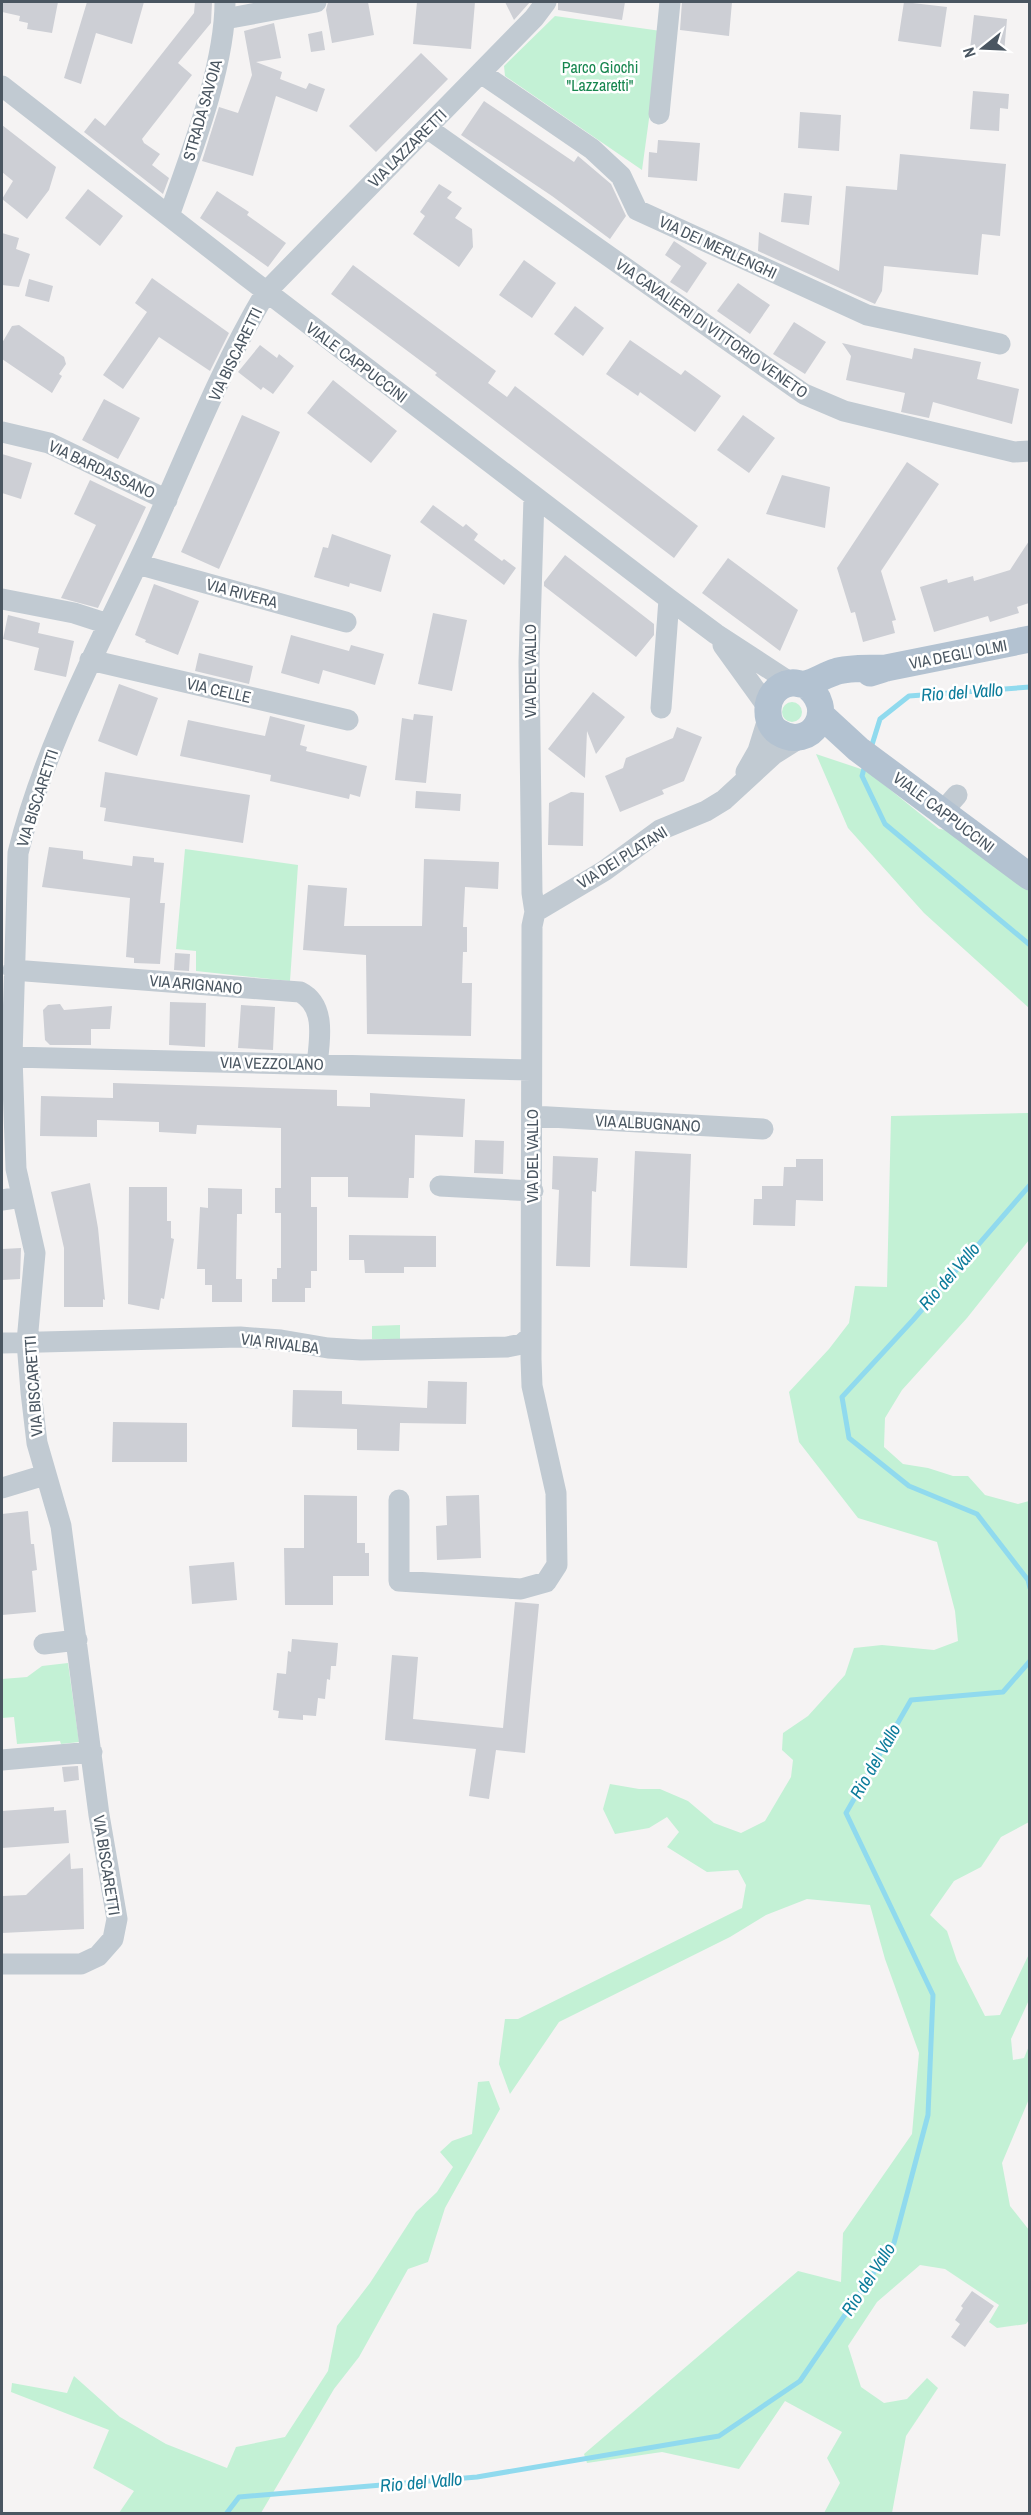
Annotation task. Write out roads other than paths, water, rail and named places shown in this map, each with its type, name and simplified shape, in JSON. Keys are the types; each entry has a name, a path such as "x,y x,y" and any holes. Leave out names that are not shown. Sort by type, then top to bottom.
{"main road":[{"name":"VIA DEGLI OLMI","path":"768,712 771,695 780,687 820,720 843,682 886,668 1029,639"},
{"path":"768,712 775,730 787,737 820,720"},
{"name":"VIALE CAPPUCCINI","path":"820,720 883,766 950,803 1029,877"}],"street":[{"path":"225,10 316,2"},
{"name":"VIA LAZZARETTI","path":"266,292 482,73 546,2"},
{"path":"659,114 670,2"},
{"name":"STRADA SAVOIA","path":"169,216 214,77 225,10"},
{"name":"VIA DEI MERLENGHI","path":"482,73 592,148 621,176 636,210 867,315 1000,344"},
{"name":"VIALE CAPPUCCINI","path":"2,86 266,292 716,634 820,720"},
{"name":"VIA CAVALIERI DI VITTORIO VENETO","path":"427,128 813,399 844,411 968,442 1014,452 1029,451"},
{"name":"VIA BISCARETTI","path":"2,1964 81,1964 98,1956 113,1939 117,1919 99,1815 61,1526 37,1443 27,1342 35,1253 16,1169 8,1046 13,970 9,875 56,739 90,660 167,500 240,339 266,292"},
{"name":"VIA BARDASSANO","path":"2,432 49,443 167,500"},
{"name":"VIA DEL VALLO","path":"399,1500 399,1581 521,1589 546,1582 557,1565 556,1493 532,1386 531,1070 532,926 535,912 532,893 529,662 534,497"},
{"name":"VIA RIVERA","path":"137,564 346,622"},
{"path":"2,599 74,613 108,624"},
{"path":"661,708 669,599"},
{"name":"VIALE CAPPUCCINI","path":"716,634 768,712"},
{"name":"VIA CELLE","path":"90,660 348,720"},
{"name":"VIA DEI PLATANI","path":"739,786 758,751 768,712"},
{"name":"VIA DEI PLATANI","path":"535,912 604,871 660,830 706,811 724,800 774,754 820,720"},
{"name":"VIA ARIGNANO","path":"13,970 300,992 312,1001 318,1012 317,1064"},
{"name":"VIA VEZZOLANO","path":"8,1046 317,1064 531,1070"},
{"name":"VIA ALBUGNANO","path":"532,1116 763,1129"},
{"path":"440,1186 533,1191"},
{"path":"2,1200 22,1197"},
{"name":"VIA RIVALBA","path":"2,1343 240,1337 273,1339 328,1348 391,1350 507,1347 522,1344 531,1336"},
{"path":"2,1488 45,1476"},
{"path":"44,1644 77,1640"},
{"path":"2,1760 92,1752"}],"waterway":[{"name":"Rio del Vallo","path":"871,748 880,719 909,696 1030,687"},
{"name":"Rio del Vallo","path":"865,765 862,776 885,824 1030,945"},
{"name":"Rio del Vallo","path":"1030,1185 913,1320 842,1397 849,1438 909,1486 977,1514 1028,1580 1030,1588"},
{"name":"Rio del Vallo","path":"226,2514 239,2497 477,2477 719,2436 800,2381 894,2243 928,2115 933,1995 846,1813 911,1700 1003,1692 1030,1661"}],"park label":[{"name":"Parco Giochi \"Lazzaretti\"","path":"600,76"}]}
